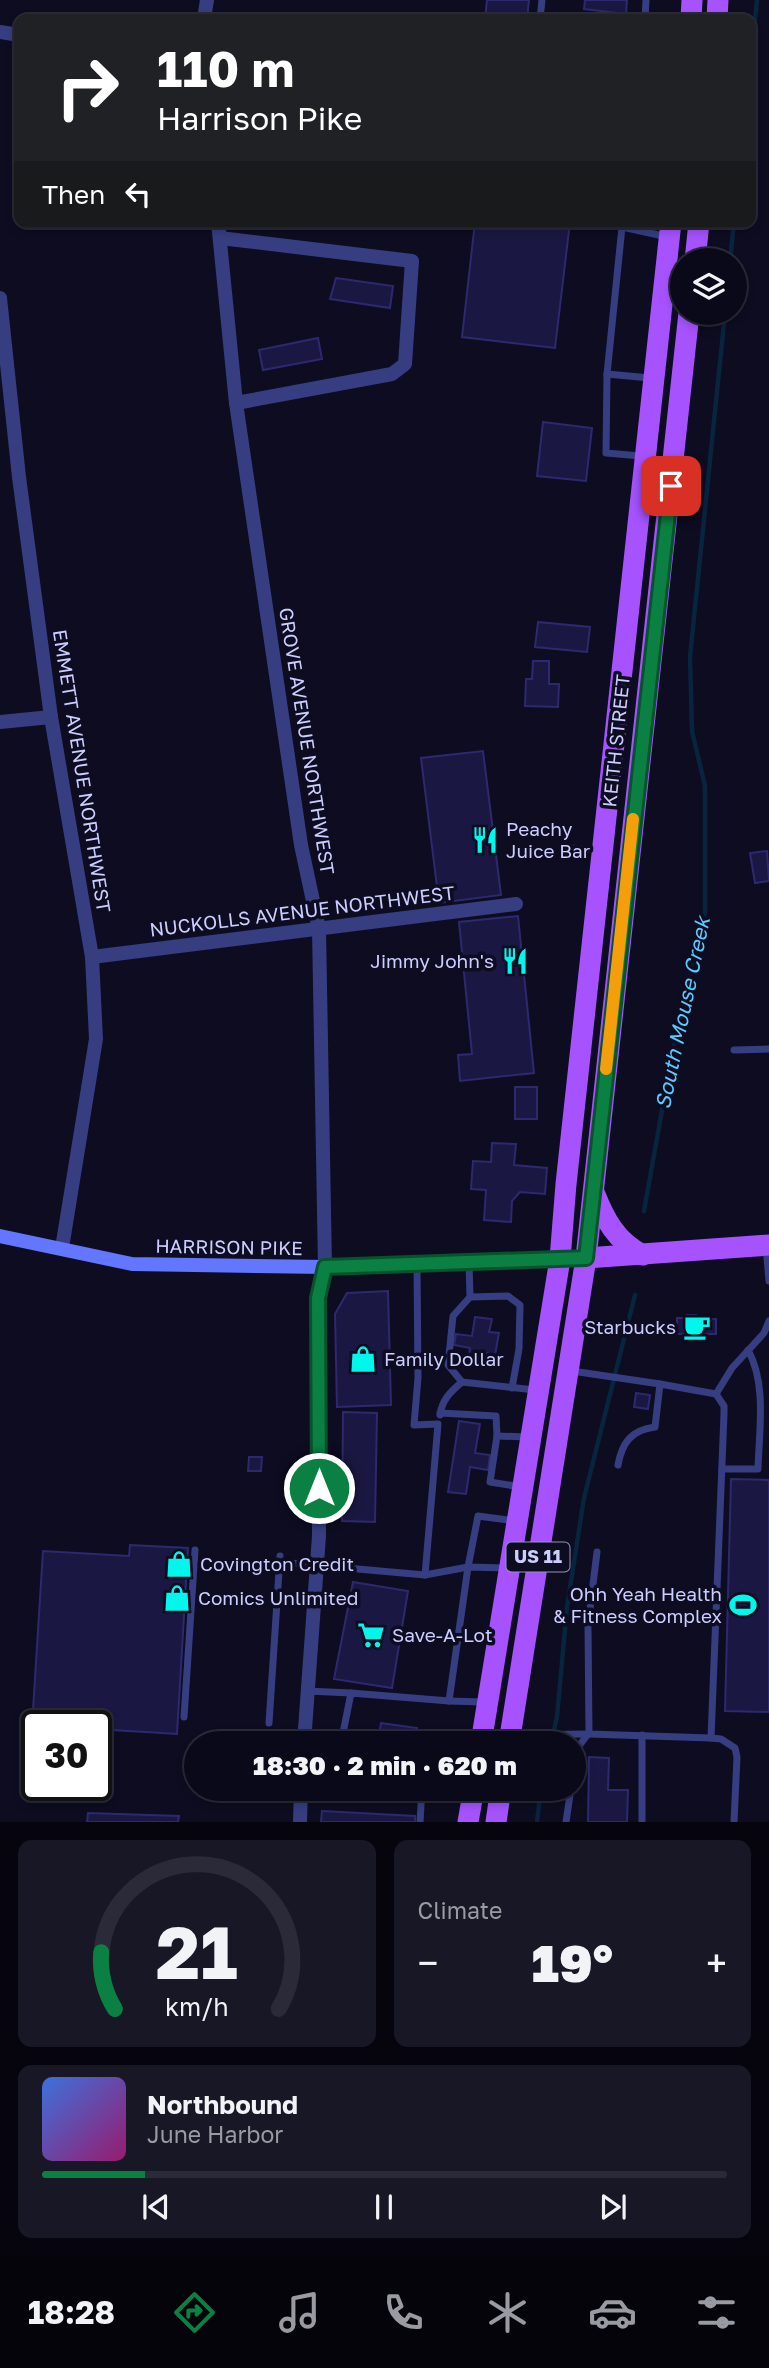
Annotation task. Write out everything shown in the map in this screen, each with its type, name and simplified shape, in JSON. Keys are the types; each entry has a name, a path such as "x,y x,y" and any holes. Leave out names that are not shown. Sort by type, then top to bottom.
{"main road":[{"path":"696,248 698,228"},
{"name":"KEITH STREET","path":"561,1259 568,1172 670,230"},
{"name":"KEITH STREET","path":"586,1258 689,325"},
{"path":"655,378 683,381"},
{"path":"604,851 629,854"},
{"path":"593,1189 601,1211 625,1246 643,1255"},
{"name":"HARRISON PIKE","path":"0,1236 132,1264 325,1267 586,1258"},
{"path":"586,1258 768,1245"},
{"name":"US 11","path":"510,1731 586,1258"},
{"name":"US 11","path":"483,1731 561,1259"},
{"path":"510,1568 536,1573"},
{"path":"488,1703 514,1706"},
{"path":"468,1822 472,1801"},
{"path":"496,1822 500,1801"}],"street":[{"name":"GROVE AVENUE NORTHWEST","path":"219,228 236,403 301,845 319,929 325,1267 318,1298 318,1564 305,1731"},
{"path":"220,238 412,261 405,364 392,374 236,403"},
{"name":"EMMETT AVENUE NORTHWEST","path":"0,298 19,477 51,717 92,957 96,1039 61,1248"},
{"path":"0,722 51,717"},
{"name":"NUCKOLLS AVENUE NORTHWEST","path":"92,957 516,904"},
{"path":"300,1822 301,1801"}],"lane":[{"path":"622,228 607,374 606,453 647,457"},
{"path":"651,228 670,230"},
{"path":"607,374 655,378"},
{"path":"571,848 604,851"},
{"path":"733,1051 769,1049"},
{"path":"768,1245 769,1281"},
{"path":"469,1263 470,1297 453,1317 448,1365 461,1382 539,1390"},
{"path":"417,1264 418,1378 414,1424 438,1424"},
{"path":"470,1297 508,1296 520,1305 519,1349 512,1388"},
{"path":"716,1394 723,1380 748,1350 767,1333 769,1321"},
{"path":"722,1469 758,1469 759,1380 748,1350"},
{"path":"568,1371 716,1394 724,1406 711,1738"},
{"path":"425,1575 440,1413 450,1391 461,1382"},
{"path":"618,1465 620,1454 629,1437 637,1431 655,1427 660,1384"},
{"path":"440,1413 496,1416 490,1482 522,1487"},
{"path":"496,1436 531,1437"},
{"path":"449,1701 478,1516 518,1521"},
{"path":"184,1717 195,1550"},
{"path":"586,1738 589,1734 588,1632 597,1552"},
{"path":"269,1723 279,1559 425,1575 468,1567 510,1568"},
{"path":"307,1691 488,1703"},
{"path":"343,1731 351,1693"},
{"path":"586,1734 721,1739 735,1748 737,1757 734,1822"},
{"path":"642,1735 642,1822"},
{"path":"420,1822 421,1801"},
{"path":"566,1822 569,1801"}],"building":[{"path":"487,0 529,0 528,14 486,14"},
{"path":"585,0 627,0 626,14 584,9"},
{"path":"474,228 569,228 555,348 462,337"},
{"path":"336,278 393,286 390,308 330,299"},
{"path":"318,338 322,359 263,370 259,350"},
{"path":"543,422 592,428 586,481 537,476"},
{"path":"538,622 590,627 587,652 535,647"},
{"path":"533,661 549,661 549,684 559,684 558,707 525,706 526,679 532,679"},
{"path":"483,751 501,895 439,903 421,758"},
{"path":"767,851 769,881 755,883 750,853"},
{"path":"518,916 534,1073 460,1081 458,1055 472,1054 459,922"},
{"path":"515,1087 537,1087 537,1119 515,1119"},
{"path":"492,1143 516,1144 514,1165 547,1168 545,1194 520,1192 512,1201 511,1222 484,1220 486,1190 471,1189 473,1161 491,1162"},
{"name":"Family Dollar","path":"388,1291 391,1405 337,1407 335,1314 347,1293"},
{"name":"Starbucks","path":"687,1315 696,1315 696,1319 716,1319 716,1334 677,1334 677,1318 687,1318"},
{"path":"475,1317 492,1319 489,1332 499,1333 495,1355 487,1353 485,1363 468,1360 470,1348 454,1345 456,1334 472,1336"},
{"path":"636,1393 650,1395 648,1409 634,1407"},
{"path":"343,1412 377,1413 375,1522 342,1521"},
{"path":"459,1421 480,1424 475,1453 490,1455 488,1470 470,1467 466,1494 448,1492"},
{"path":"249,1457 262,1457 261,1471 248,1471"},
{"path":"731,1479 769,1480 769,1712 725,1711"},
{"path":"130,1545 188,1548 177,1734 112,1730 112,1710 33,1710 43,1551 129,1556"},
{"name":"Save-A-Lot","path":"353,1582 408,1591 392,1688 334,1679"},
{"path":"381,1723 417,1728 416,1731 380,1731"},
{"path":"589,1757 609,1758 608,1790 628,1790 627,1822 588,1822"},
{"path":"322,1811 415,1816 415,1822 321,1822"},
{"path":"88,1813 179,1816 178,1822 87,1822"}],"waterway":[{"name":"South Mouse Creek","path":"756,14 757,0"},
{"name":"South Mouse Creek","path":"731,248 733,228"},
{"name":"South Mouse Creek","path":"644,1211 671,1060 705,912 705,786 692,731 690,657 724,325"},
{"name":"South Mouse Creek","path":"554,1731 567,1607 584,1498 635,1295"},
{"name":"South Mouse Creek","path":"537,1822 539,1801"}],"slow traffic":[{"path":"606,1069 633,819"}],"place":[{"name":"Peachy Juice Bar","path":"485,840"},
{"name":"Jimmy John's","path":"515,961"},
{"name":"Starbucks","path":"697,1327"},
{"name":"Family Dollar","path":"363,1359"},
{"name":"Covington Credit","path":"179,1564"},
{"name":"Comics Unlimited","path":"177,1598"},
{"name":"Ohh Yeah Health & Fitness Complex","path":"743,1605"},
{"name":"Save-A-Lot","path":"371,1635"}],"route":[{"path":"319,1488 318,1298 325,1267 586,1258 671,486"}]}
